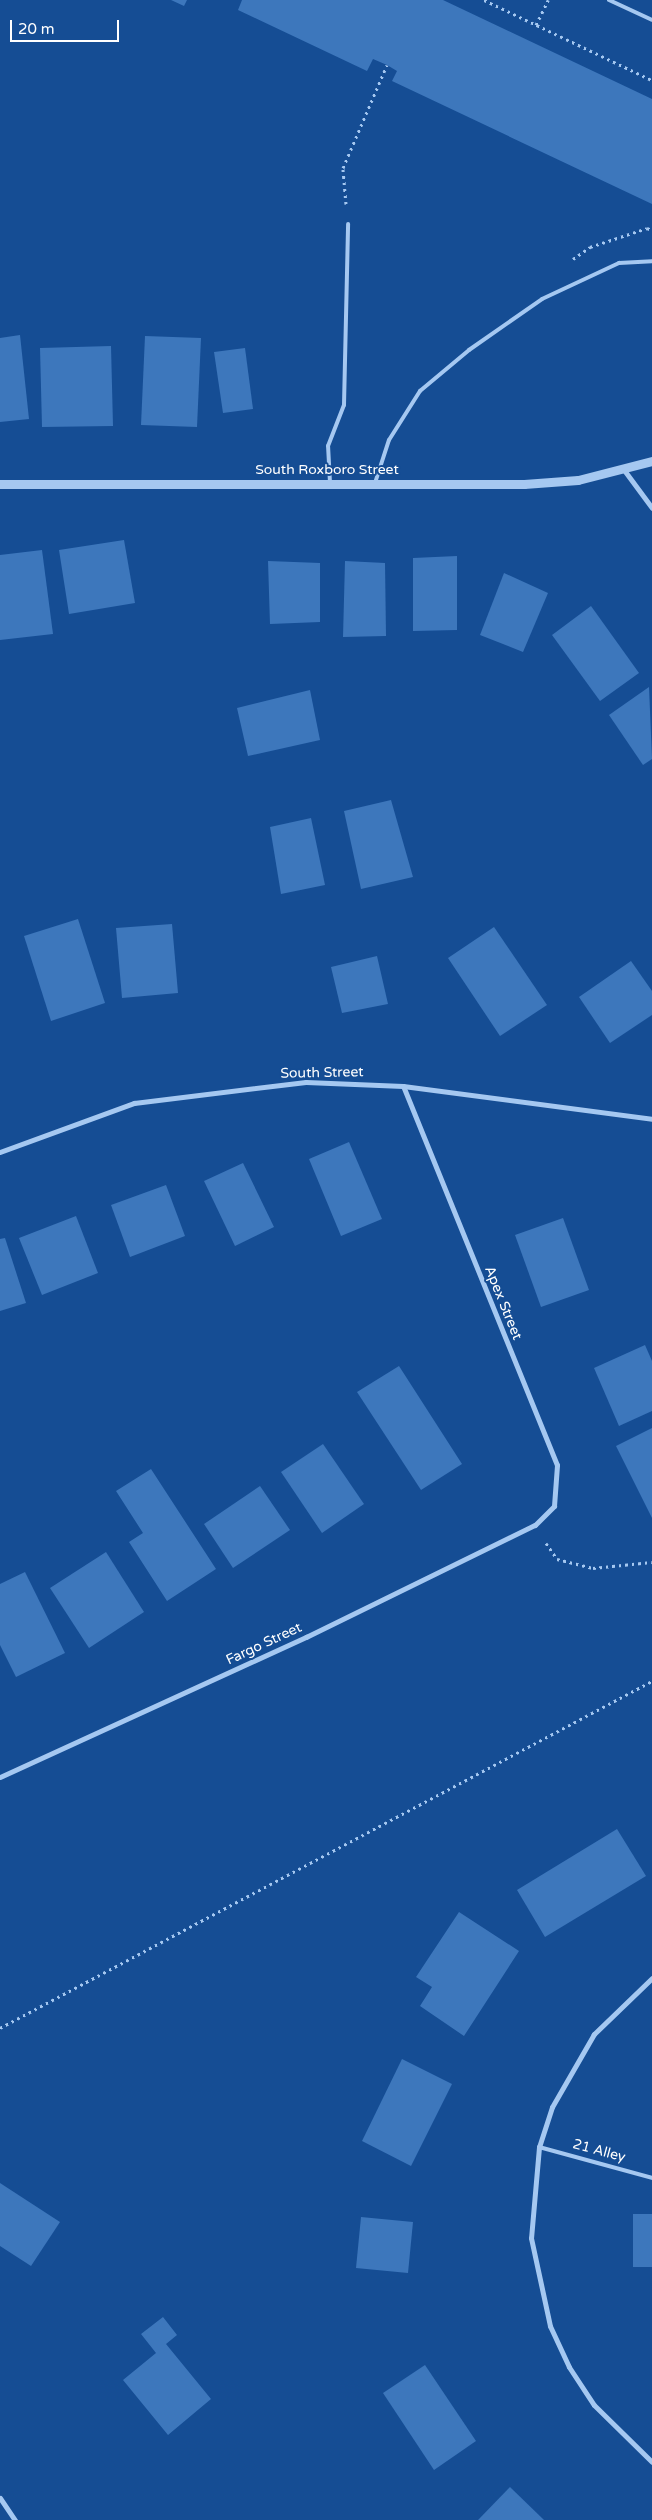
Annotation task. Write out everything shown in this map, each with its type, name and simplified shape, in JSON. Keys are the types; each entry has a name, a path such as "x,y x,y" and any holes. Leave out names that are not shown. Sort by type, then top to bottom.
{"street":[{"name":"South Roxboro Street","path":"0,484 533,484 578,480 624,470 652,461"},
{"path":"624,470 652,508"},
{"name":"South Street","path":"0,1152 134,1103 306,1082 404,1086 652,1119"},
{"name":"Apex Street","path":"404,1086 557,1465 554,1506 536,1525"},
{"name":"Fargo Street","path":"0,1777 306,1637 536,1525"},
{"path":"652,1978 622,2002 590,2041 552,2107 539,2147 531,2238 550,2326 594,2405 652,2462"},
{"path":"0,2498 14,2520"}],"lane":[{"path":"609,0 652,20"},
{"path":"330,484 328,446 344,405 348,224"},
{"path":"375,484 389,440 420,391 470,350 542,299 619,262 652,261"},
{"name":"21 Alley","path":"539,2147 652,2178"}],"path":[{"path":"484,0 652,80"},
{"path":"536,25 548,0"},
{"path":"348,224 344,168 386,66"},
{"path":"536,1525 557,1558 593,1568 652,1562"},
{"path":"0,2028 652,1681"}],"building":[{"path":"171,0 187,0 184,6"},
{"path":"242,0 443,0 652,99 652,204 392,81 397,71 387,65 373,59 367,71 238,10"},
{"path":"20,335 29,419 0,422 0,338"},
{"path":"145,336 201,338 197,427 141,425"},
{"path":"111,346 113,426 42,427 40,348"},
{"path":"245,348 253,409 223,413 214,352"},
{"path":"124,540 135,603 69,614 59,550"},
{"path":"42,550 53,634 0,640 0,555"},
{"path":"457,556 457,630 413,631 413,558"},
{"path":"268,561 320,563 320,622 270,624"},
{"path":"345,561 385,563 386,636 343,637"},
{"path":"504,573 548,593 523,652 480,635"},
{"path":"591,606 639,673 600,701 552,635"},
{"path":"649,687 652,759 643,765 609,715"},
{"path":"310,690 320,740 248,756 237,708"},
{"path":"391,800 413,877 361,889 344,811"},
{"path":"311,818 325,885 281,894 270,827"},
{"path":"78,919 105,1003 51,1021 24,936"},
{"path":"172,924 178,993 122,998 116,928"},
{"path":"494,927 547,1005 500,1036 448,958"},
{"path":"377,956 388,1004 342,1013 331,967"},
{"path":"631,961 652,991 652,1015 610,1043 579,997"},
{"path":"349,1142 382,1219 341,1236 309,1159"},
{"path":"243,1163 274,1227 235,1246 204,1181"},
{"path":"166,1185 185,1236 130,1257 111,1205"},
{"path":"76,1216 98,1273 42,1295 19,1238"},
{"path":"563,1218 589,1290 541,1307 515,1235"},
{"path":"5,1238 26,1303 0,1311 0,1239"},
{"path":"645,1345 652,1361 652,1411 619,1426 594,1368"},
{"path":"399,1366 462,1464 421,1490 357,1392"},
{"path":"652,1428 652,1518 616,1446"},
{"path":"323,1444 364,1504 322,1533 281,1472"},
{"path":"151,1469 216,1569 167,1601 129,1542 143,1533 116,1491"},
{"path":"260,1486 290,1530 233,1568 204,1524"},
{"path":"106,1552 144,1612 89,1648 50,1588"},
{"path":"25,1572 65,1653 16,1677 0,1645 0,1584"},
{"path":"617,1829 646,1876 545,1937 517,1890"},
{"path":"459,1912 519,1951 464,2036 420,2006 432,1987 416,1977"},
{"path":"402,2059 452,2084 411,2166 362,2141"},
{"path":"0,2183 60,2222 31,2266 0,2246"},
{"path":"633,2214 652,2214 652,2267 633,2267"},
{"path":"361,2217 413,2222 408,2273 356,2268"},
{"path":"163,2317 177,2335 166,2344 211,2399 168,2435 123,2380 156,2353 141,2334"},
{"path":"425,2365 476,2441 434,2470 383,2393"},
{"path":"510,2487 544,2520 478,2520"}]}
